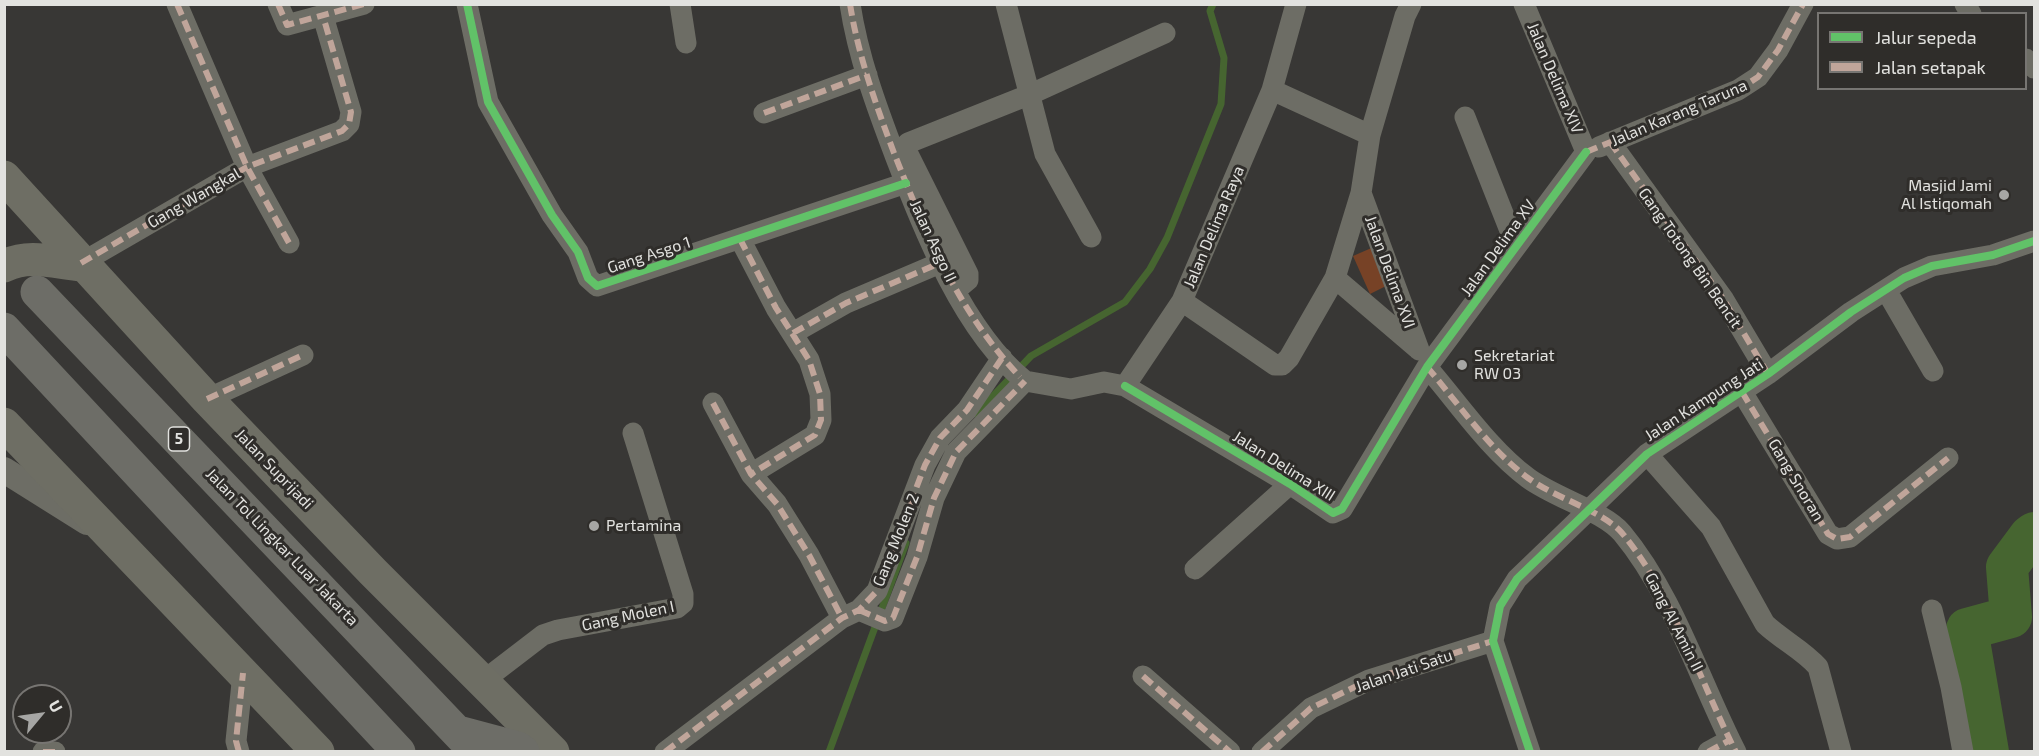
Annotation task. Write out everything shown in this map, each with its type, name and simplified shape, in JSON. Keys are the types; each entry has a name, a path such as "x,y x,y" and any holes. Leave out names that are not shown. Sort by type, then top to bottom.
{"highway":[{"name":"Jalan Tol Lingkar Luar Jakarta","path":"37,292 467,742"},
{"path":"4,329 394,748"},
{"path":"467,742 518,748 523,752"}],"main road":[{"name":"Jalan Suprijadi","path":"7,175 82,264 207,399 373,572 553,752"},
{"path":"4,266 15,260 34,258 82,264"},
{"path":"7,425 318,752"}],"street":[{"name":"Gang Wangkal","path":"82,264 247,167 177,4"},
{"path":"278,4 288,25 364,4"},
{"name":"Gang Asgo 1","path":"467,4 489,102 552,215 578,252 592,283 597,286 906,183"},
{"path":"680,4 686,43"},
{"name":"Jalan Asgo II","path":"850,4 867,75 906,183 940,263 967,309 1014,370"},
{"path":"1006,4 1045,154 1091,237"},
{"name":"Jalan Delima Raya","path":"1125,386 1182,302 1272,90 1296,4"},
{"name":"Jalan Delima XVI","path":"1182,302 1275,365 1282,365 1289,358 1335,278 1361,193 1370,135 1411,4"},
{"name":"Jalan Delima XIV","path":"1524,4 1586,152"},
{"name":"Jalan Karang Taruna","path":"1586,152 1738,90 1758,77 1778,50 1803,4"},
{"path":"289,243 247,167 342,131 349,124 351,112 323,16"},
{"path":"962,285 968,280 968,274 906,150 908,143 1030,94 1165,33"},
{"path":"764,113 867,75"},
{"path":"1272,90 1370,135"},
{"name":"Jalan Delima XV","path":"1465,117 1516,246"},
{"name":"Gang Totong Bin Bencit","path":"1610,142 1724,300 1768,374"},
{"name":"Jalan Delima XV","path":"1426,359 1516,246 1586,152"},
{"name":"Jalan Delima XVI","path":"1361,193 1426,359"},
{"path":"740,239 776,308 809,360 820,394 821,420 815,435 752,474"},
{"name":"Jalan Kampung Jati","path":"1530,752 1493,641 1500,606 1517,579 1647,454 1768,374 1851,312 1886,290 1932,266 1993,255 2034,241"},
{"path":"793,333 846,303 940,263"},
{"name":"Jalan Delima XVI","path":"1335,278 1426,359"},
{"path":"1886,290 1933,370"},
{"path":"207,399 303,355"},
{"name":"Jalan Delima XIII","path":"1125,386 1290,484 1332,513 1342,509 1426,359"},
{"name":"Gang Al Amin II","path":"1426,359 1505,457 1519,470 1540,486 1588,512 1605,518 1621,532 1643,562 1683,636 1733,746"},
{"path":"713,403 752,474 777,504 810,555 855,613 885,621 893,618 917,557 934,498 956,452 1014,370 1071,389 1104,382 1125,386"},
{"name":"Gang Molen 2","path":"665,752 855,613 877,591 925,465 940,438 967,410 1014,370"},
{"name":"Gang Snoran","path":"1742,392 1828,534 1837,539 1850,537 1948,458"},
{"name":"Gang Molen I","path":"483,681 543,635 558,630 677,608 683,603 683,594 633,433"},
{"path":"1647,454 1712,527 1765,624 1818,667 1840,752"},
{"path":"4,470 116,539"},
{"path":"1195,569 1290,484"},
{"path":"1932,610 1951,687 1963,752"},
{"name":"Jalan Jati Satu","path":"1262,752 1311,708 1369,680 1493,641"},
{"path":"239,752 236,741 243,673"},
{"path":"1143,676 1226,750"},
{"path":"1708,752 1733,746"},
{"path":"43,752 55,752"}],"shaded area":[{"path":"1376,246 1392,283 1370,294 1353,256"}],"waterway":[{"path":"976,414 1031,356 1125,302 1150,269 1167,238 1221,104 1224,58 1210,11 1213,4"},
{"path":"1988,752 1967,629 2011,617 2007,567 2034,533"},
{"path":"829,752 906,543"}],"marked path":[{"path":"177,4 247,167 289,243"},
{"path":"278,4 287,25 364,4"},
{"path":"850,4 874,98 894,153 932,243 979,326 1020,377"},
{"path":"1586,152 1738,90 1758,77 1778,50 1803,4"},
{"path":"81,263 247,167 342,131 349,124 351,112 323,16"},
{"path":"764,113 867,75"},
{"path":"1610,142 1724,300 1768,374"},
{"path":"740,239 776,308 809,360 820,394 821,420 815,435 751,474"},
{"path":"793,333 846,303 940,263"},
{"path":"207,399 303,355"},
{"path":"665,752 842,618 859,610 877,591 925,465 940,438 967,410 1002,358"},
{"path":"1427,367 1487,440 1528,478 1603,518 1622,533 1640,557 1671,611 1736,752"},
{"path":"859,610 885,621 893,618 917,557 934,498 956,452 1025,381"},
{"path":"1742,392 1828,534 1837,539 1850,537 1948,458"},
{"path":"713,403 751,474 777,504 809,555 842,618"},
{"path":"1262,752 1311,708 1369,680 1493,641"},
{"path":"239,752 236,741 243,673"},
{"path":"1143,676 1230,752"},
{"path":"1708,752 1730,740"},
{"path":"43,752 55,752"}],"cycle path":[{"path":"467,4 488,102 552,215 578,252 588,278 597,286 906,183"},
{"path":"1125,386 1290,484 1333,513 1342,509 1427,367 1586,152"},
{"path":"1530,752 1493,641 1500,606 1517,579 1647,454 1768,374 1851,312 1904,278 1932,266 1993,255 2034,241"}],"place":[{"name":"Masjid Jami Al Istiqomah","path":"2004,195"},
{"name":"Sekretariat RW 03","path":"1462,365"},
{"name":"Pertamina","path":"594,526"}]}
